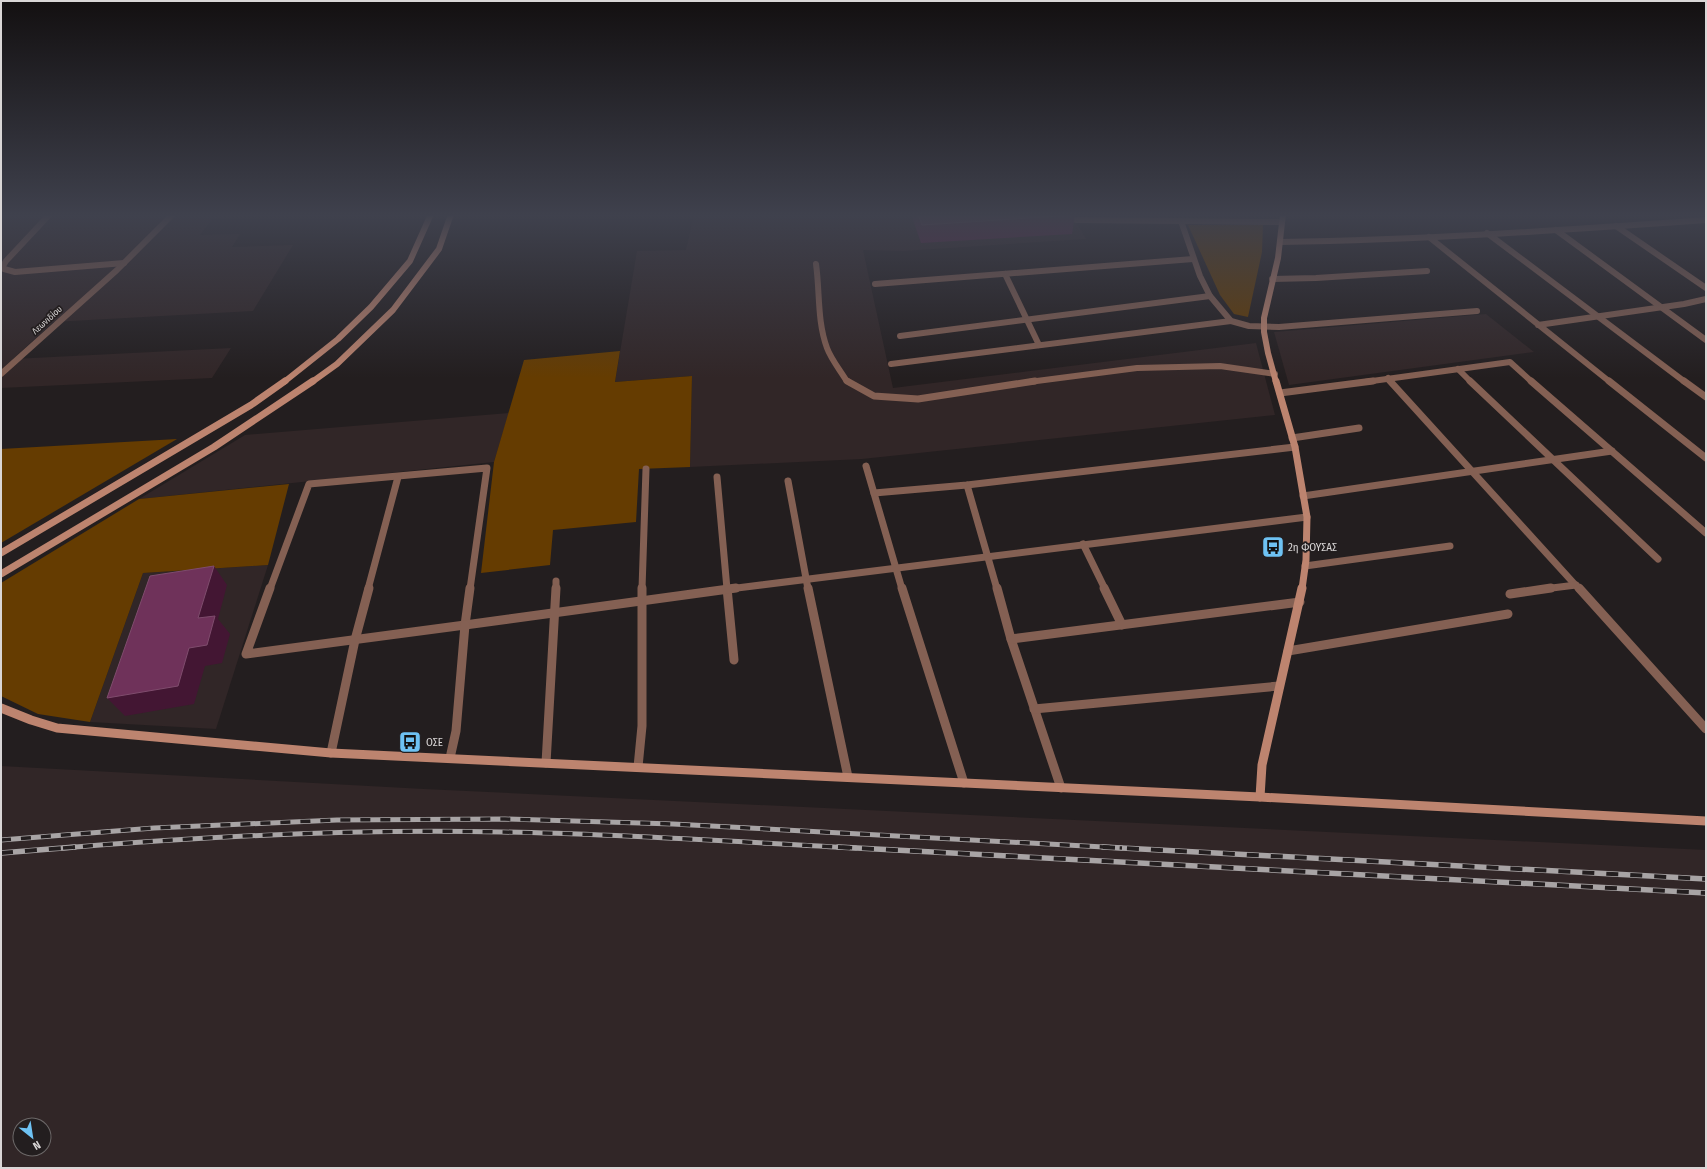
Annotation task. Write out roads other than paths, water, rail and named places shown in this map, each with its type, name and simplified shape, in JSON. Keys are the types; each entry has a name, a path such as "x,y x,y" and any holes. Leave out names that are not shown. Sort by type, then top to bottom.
{"street":[{"path":"4,269 14,272 56,269"},
{"name":"Λεωνιδίου","path":"1,374 118,269"},
{"path":"1,553 251,405 296,373 338,339 371,307 404,269"},
{"path":"1,574 214,447 337,364 393,310 425,269"},
{"path":"817,269 819,285 819,316 827,348 846,380 874,396 918,399 1137,368 1220,366 1275,374"},
{"path":"875,284 1074,269"},
{"path":"1197,269 1210,296 1231,321"},
{"path":"1260,797 1262,765 1279,686 1300,602 1305,566 1307,517 1295,447 1268,353 1264,332 1264,318 1275,269"},
{"path":"1469,269 1706,458"},
{"path":"1534,269 1706,397"},
{"path":"1609,269 1706,340"},
{"path":"1678,269 1706,288"},
{"path":"1272,279 1316,278 1427,271"},
{"path":"1006,274 1026,320 1039,345"},
{"path":"900,336 1210,296"},
{"path":"1538,325 1599,317 1706,299"},
{"path":"891,364 1231,321 1249,326 1265,327 1477,311"},
{"path":"1280,393 1510,362 1706,533"},
{"path":"1458,369 1658,559"},
{"path":"1388,378 1706,729"},
{"path":"1292,438 1359,428"},
{"path":"874,493 968,485 1295,447"},
{"path":"1303,496 1612,451"},
{"path":"866,466 895,568 964,783"},
{"path":"450,758 456,731 465,625 487,468 309,484 246,654 355,640 465,625 642,601 727,590 806,579 1307,517"},
{"path":"638,767 642,726 642,601 646,469"},
{"path":"330,753 355,640 398,477"},
{"path":"717,477 734,660"},
{"path":"788,481 806,579 848,777"},
{"path":"968,485 1011,638 1061,788"},
{"path":"1083,544 1122,625"},
{"path":"1305,566 1450,546"},
{"path":"546,763 556,581"},
{"path":"1510,594 1576,585"},
{"path":"1011,638 1300,602"},
{"path":"1288,651 1508,614"},
{"path":"1034,709 1279,686"},
{"path":"1,708 31,720 57,728 330,753 1260,797 1706,821"}],"railway":[{"path":"1,840 154,828 337,820 505,819 673,824 1122,848"},
{"path":"63,848 282,834 447,831 590,834 843,847"},
{"path":"1,853 75,847"},
{"path":"838,847 843,847"},
{"path":"843,847 1706,893"},
{"path":"843,847 856,848"},
{"path":"1103,847 1706,879"}],"place":[{"name":"2η ΦΟΥΣΑΣ","path":"1273,547"},
{"name":"ΟΣΕ","path":"410,742"}]}
